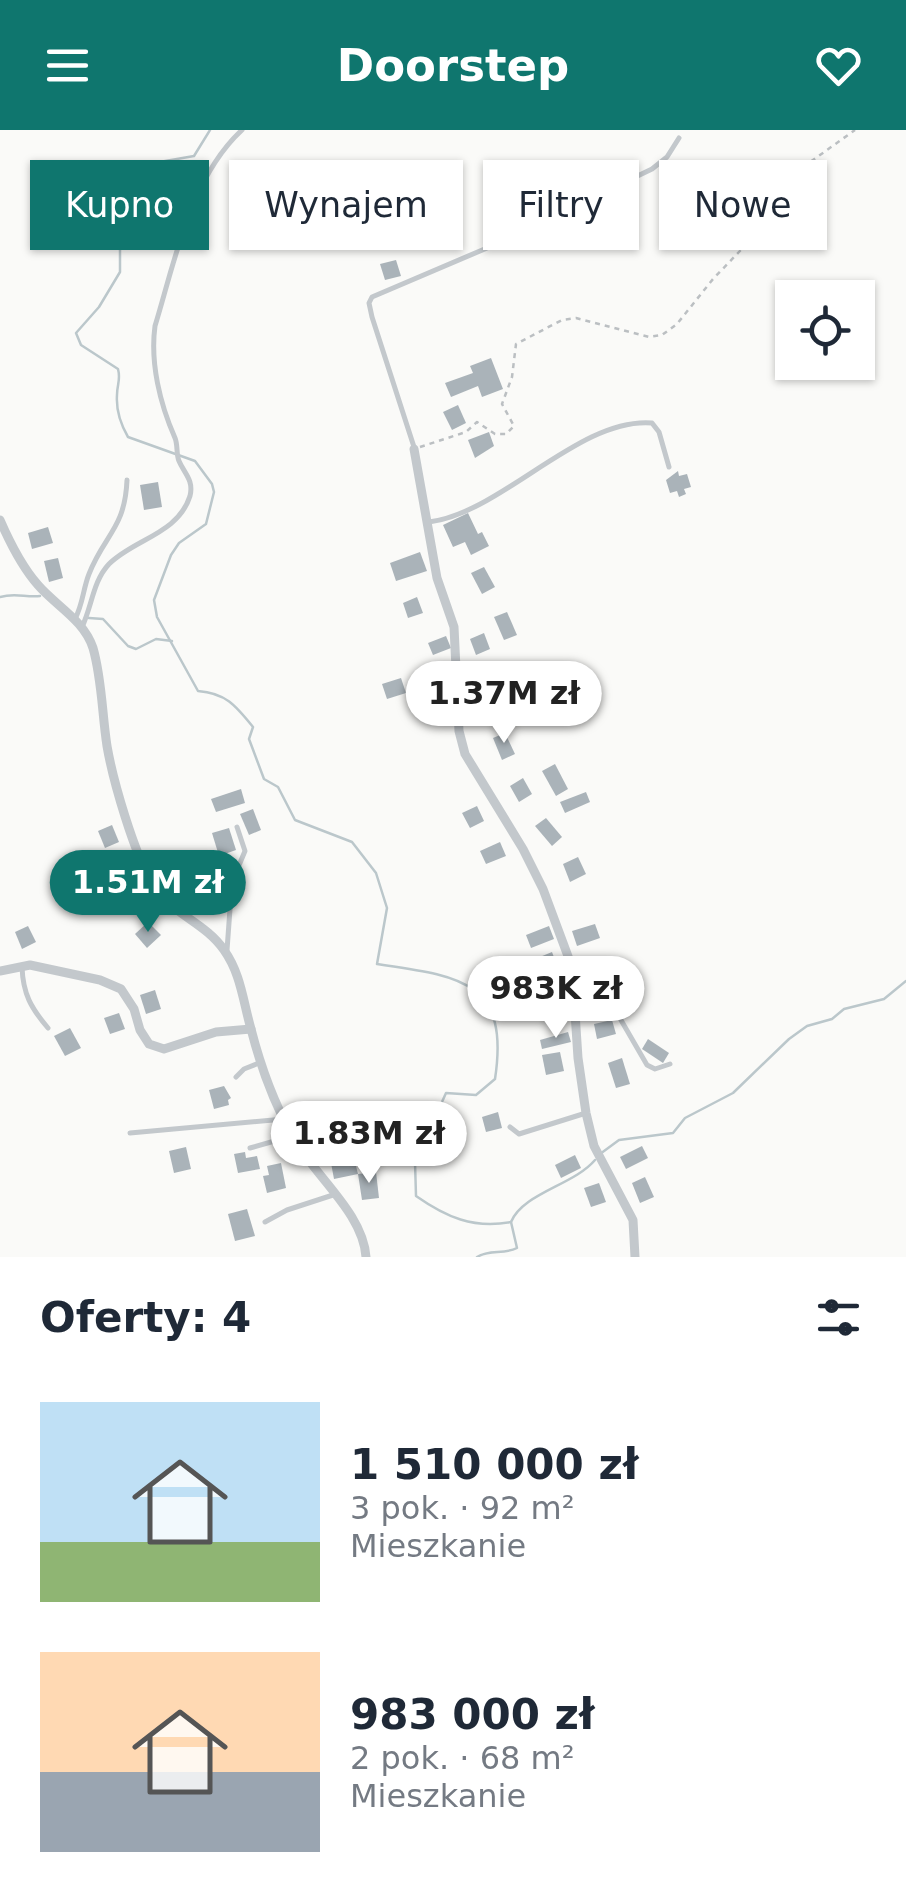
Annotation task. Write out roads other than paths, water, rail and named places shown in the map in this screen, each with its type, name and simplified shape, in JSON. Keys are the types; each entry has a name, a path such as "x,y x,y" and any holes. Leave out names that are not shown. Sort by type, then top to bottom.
{"street":[{"path":"414,449 436,578 454,626 459,731 465,754 523,849 572,966 586,1113 596,1149 632,1220 635,1257"},
{"path":"0,520 35,582 78,623 92,648 108,750 132,834 152,883 167,902 205,929 226,952 284,1119 292,1136 353,1217 365,1243 366,1257"},
{"path":"0,971 22,967 70,972 120,989 150,1044 164,1049 216,1032 250,1028"}],"lane":[{"path":"78,623 108,564 168,526 191,493 190,480 170,431 152,347 164,297 203,182 228,143 242,130"},
{"path":"414,449 372,316 372,296 494,245 652,169 667,157 679,138"},
{"path":"426,522 481,502 586,442 639,422 652,423 659,432 669,467"},
{"path":"78,623 89,575 117,528 126,500 126,480"},
{"path":"226,952 232,882 245,851 237,826"},
{"path":"22,967 22,988 31,1008 48,1028"},
{"path":"578,1015 603,1005 614,1008 647,1065 655,1069 670,1064"},
{"path":"236,1077 262,1062"},
{"path":"510,1127 519,1134 586,1113"},
{"path":"130,1133 284,1119"},
{"path":"250,1148 292,1136"},
{"path":"264,1222 333,1194"}],"waterway":[{"path":"210,130 194,156 154,163 127,183 120,233 120,272 99,307 76,333 81,345 118,369 117,406 128,437 195,461 212,484 214,492 206,524 179,543 154,600 157,617 198,691 230,702 253,727 249,739 264,779 278,787 295,820 352,842 376,873 387,908 377,964 454,980 486,1002 498,1046 495,1079 476,1095 446,1093 415,1162 416,1196 427,1203 472,1222 511,1222 517,1248 477,1257"},
{"path":"0,597 40,596"},
{"path":"89,618 103,619 128,646 136,649 156,639 172,641"},
{"path":"600,1154 619,1140 673,1133 685,1118 733,1093 807,1026 832,1019 844,1009 884,999 906,981"},
{"path":"511,1222 526,1204 595,1160"}]}
